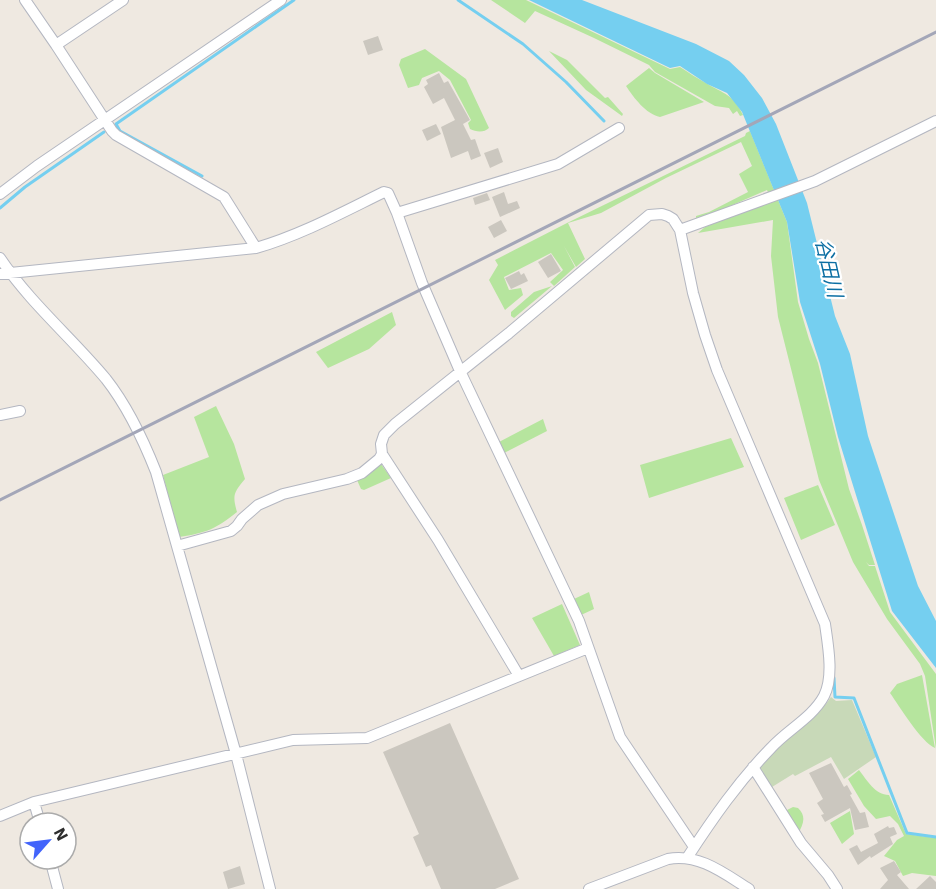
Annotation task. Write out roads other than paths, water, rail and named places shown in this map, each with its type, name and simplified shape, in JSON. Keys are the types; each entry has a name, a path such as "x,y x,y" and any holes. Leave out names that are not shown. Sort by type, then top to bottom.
{"street":[{"path":"25,0 116,135 224,197 256,248"},
{"path":"56,45 123,0"},
{"path":"0,194 37,166 281,0"},
{"path":"680,230 811,182 936,121"},
{"path":"397,213 558,164 620,128"},
{"path":"5,273 256,248 312,227 384,192 388,193 422,283 460,371 579,621 623,743 694,847"},
{"path":"519,676 438,540 382,454 381,444 384,435 395,424 519,325 649,215 662,214 673,219 680,230 693,293 717,370 825,624 828,643 829,683 824,696 814,711 773,745 744,776 687,858"},
{"path":"0,258 5,273 21,287 105,378 123,403 143,441 156,472 236,754 270,889"},
{"path":"0,415 20,411"},
{"path":"177,546 231,531 258,505 283,494 347,479 362,473 382,454"},
{"path":"0,816 34,802 293,740 367,738 588,648"},
{"path":"753,767 801,843 837,889"},
{"path":"34,802 37,811"},
{"path":"589,889 678,857 701,861 749,889"},
{"path":"53,871 58,889"}],"water":[{"path":"529,0 582,0 696,44 729,61 744,75 762,98 776,124 807,203 835,316 850,354 868,436 918,586 936,621 936,668 892,611 838,437 820,364 800,302 787,222 742,112 727,93 707,84 680,66 670,68"}],"waterway":[{"path":"202,176 120,131 116,124 294,0"},
{"path":"458,0 523,44 566,82 604,121"},
{"path":"0,208 25,187 104,132"},
{"path":"834,678 835,697 854,698 907,833 936,837"}],"railway":[{"path":"0,500 936,32"}],"water label":[{"name":"谷田川","path":"829,268"}]}
